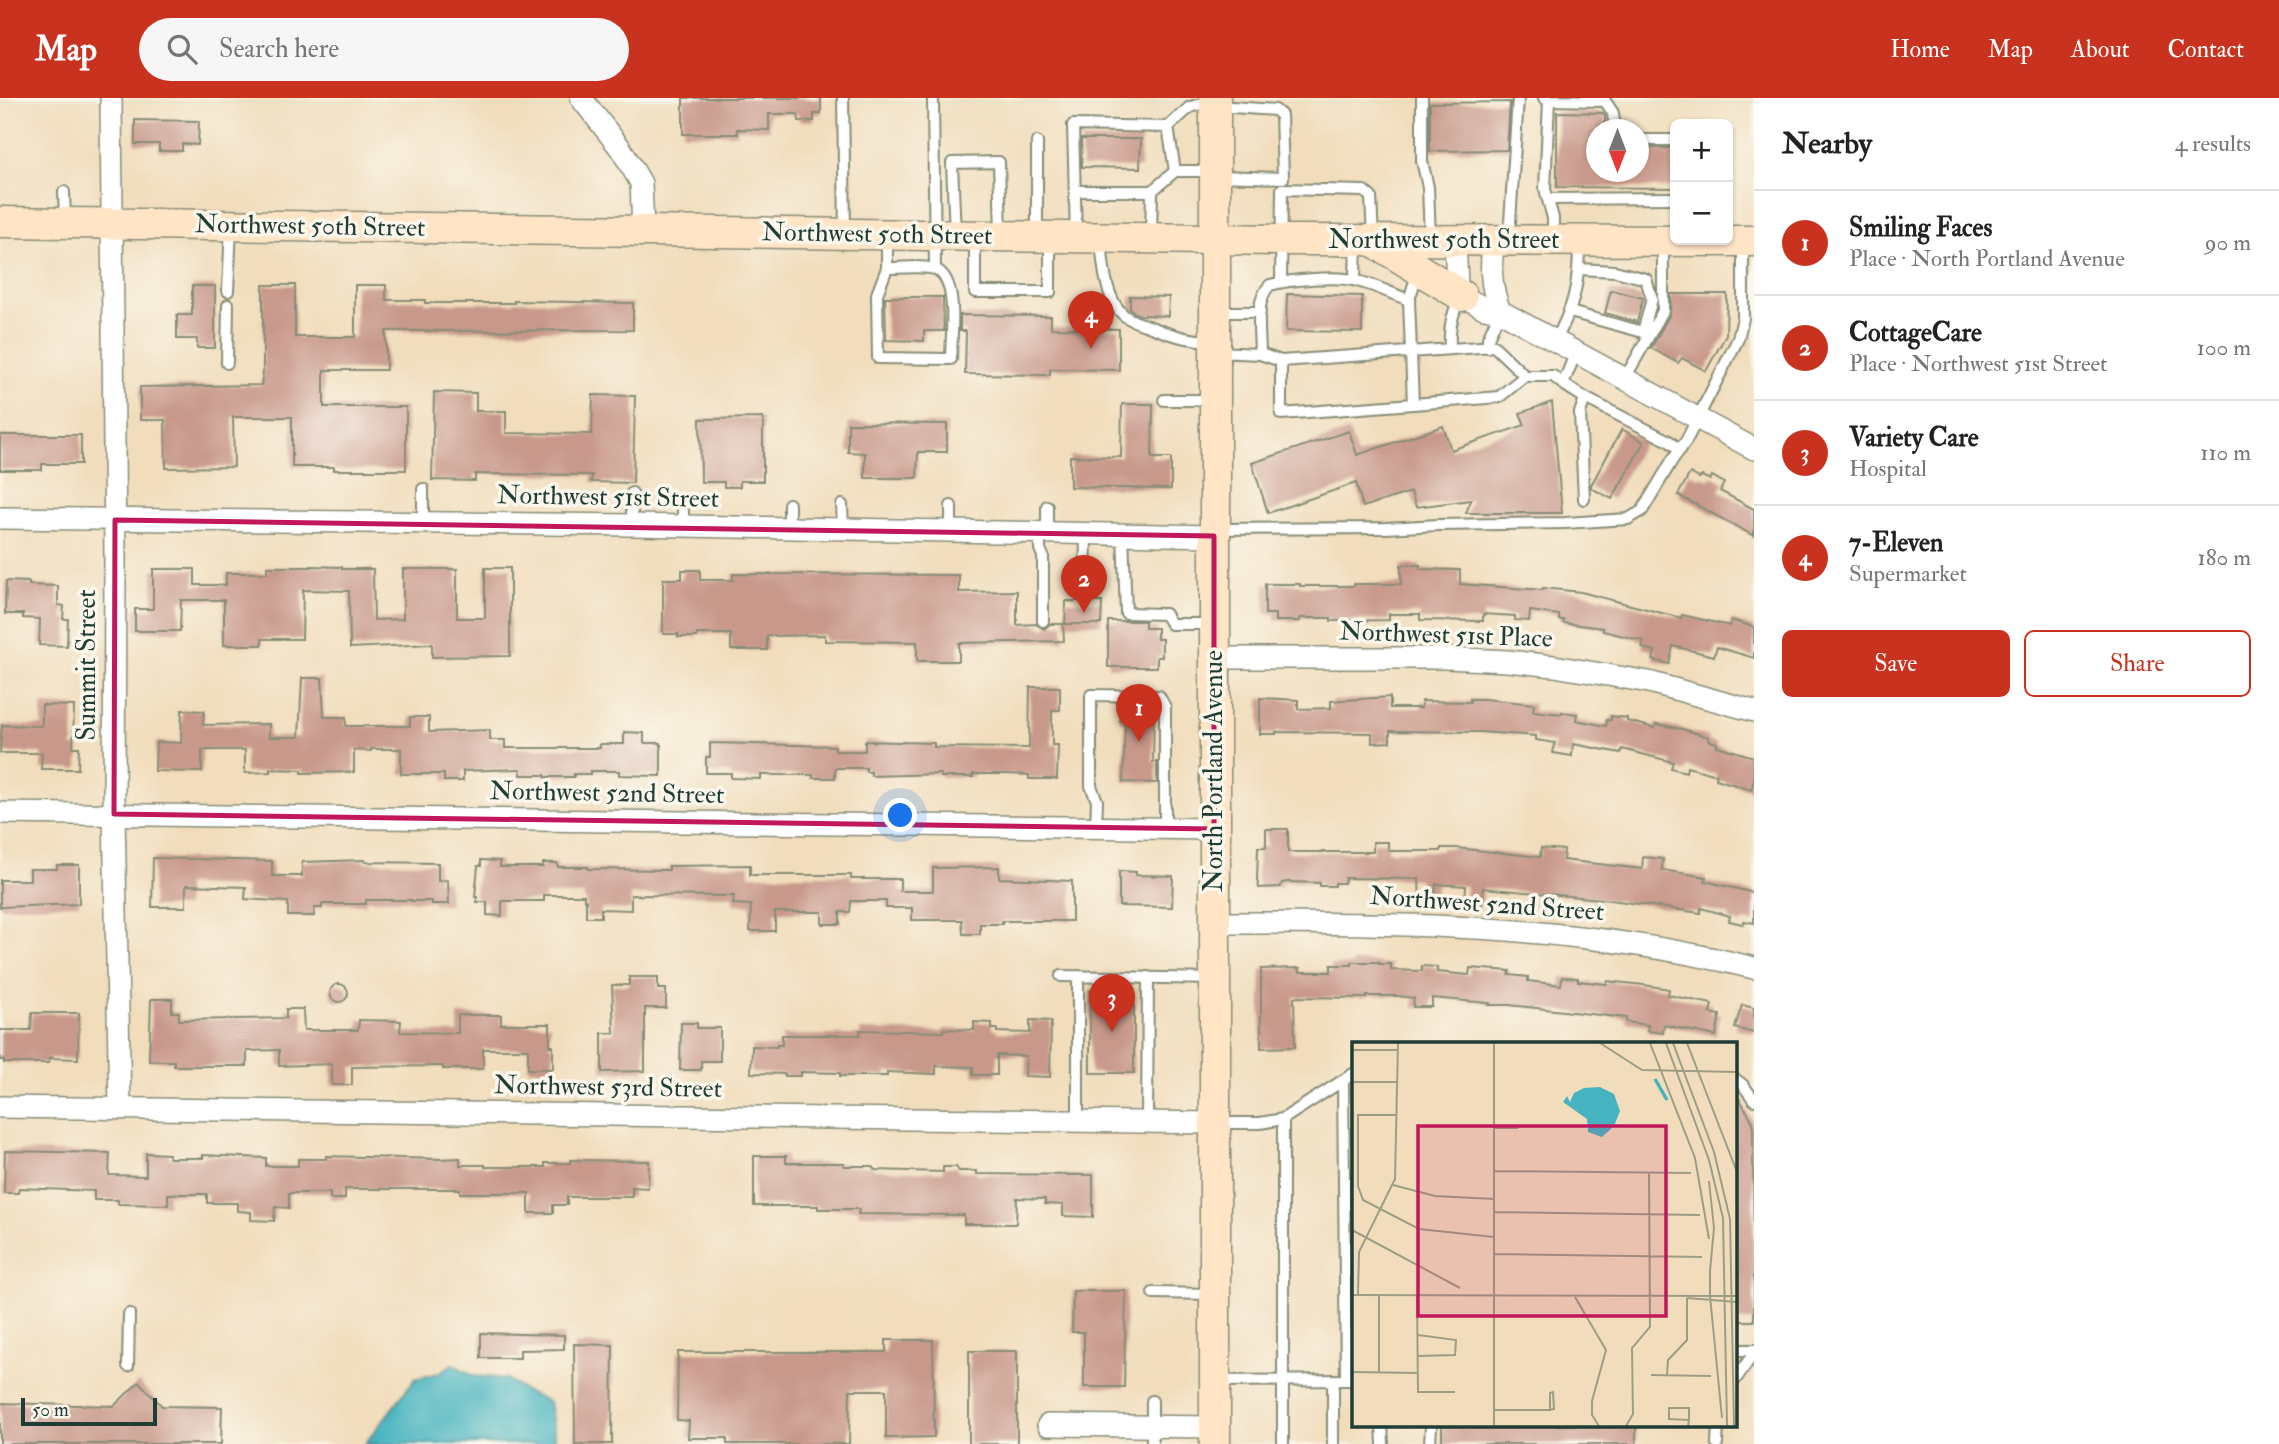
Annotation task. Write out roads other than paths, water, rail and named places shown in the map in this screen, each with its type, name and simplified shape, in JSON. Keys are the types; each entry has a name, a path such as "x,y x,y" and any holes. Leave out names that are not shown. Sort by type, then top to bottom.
{"main road":[{"name":"North Portland Avenue","path":"1214,102 1215,1435"},
{"name":"Northwest 50th Street","path":"0,222 1282,240 1501,240 1570,250 1670,240"},
{"path":"1365,240 1462,296"}],"street":[{"name":"Summit Street","path":"111,98 115,520 114,814 120,1108"},
{"path":"581,98 621,149 641,183 643,230"},
{"path":"1442,240 1462,296 1484,308 1500,311 1754,449"},
{"path":"1500,311 1492,292 1490,272 1501,240"},
{"name":"Northwest 51st Street","path":"0,518 632,525 683,516 789,528 1123,534 1214,532"},
{"name":"Northwest 51st Place","path":"1214,658 1446,658 1507,661 1649,682 1754,711"},
{"name":"Northwest 52nd Street","path":"0,813 1214,829"},
{"name":"Northwest 52nd Street","path":"1214,923 1428,924 1517,931 1635,944 1712,957 1754,968"},
{"name":"Northwest 53rd Street","path":"0,1107 1214,1123"},
{"path":"1048,1425 1152,1435 1215,1435"}],"lane":[{"path":"843,98 845,233"},
{"path":"933,98 967,236"},
{"path":"1422,98 1422,161 1442,240"},
{"path":"1501,240 1518,98"},
{"path":"1555,341 1570,312 1570,250 1553,218 1545,189 1546,99 1605,101 1614,119"},
{"path":"935,268 967,236 999,162 952,163 967,236 975,292 1050,292 1066,237 1075,191 1073,125 1168,127 1190,107 1214,102 1275,110 1281,115 1281,282"},
{"path":"1168,127 1175,171"},
{"path":"1649,140 1670,140"},
{"path":"1037,142 1066,237 1103,274 1117,307 1124,315 1170,335 1281,361 1494,346 1525,376"},
{"path":"1075,191 1152,191 1175,171 1214,173 1364,191 1371,197 1365,240 1355,280"},
{"path":"1152,191 1152,238"},
{"path":"64,192 65,222"},
{"path":"1548,199 1670,198"},
{"path":"228,291 231,225"},
{"path":"887,234 887,268 877,294 878,358 951,359 952,295 946,278 935,268 887,268"},
{"path":"1625,378 1646,335 1663,312 1663,240"},
{"path":"1214,532 1628,519 1642,511 1699,419 1741,329 1749,241"},
{"path":"1570,250 1615,271 1646,279 1652,299 1646,335"},
{"path":"1413,404 1409,300 1421,272"},
{"path":"1260,354 1260,312 1265,289 1270,285 1281,282 1355,280 1409,300"},
{"path":"1450,349 1452,314 1462,296"},
{"path":"227,363 228,304"},
{"path":"1487,347 1488,338 1500,311"},
{"path":"1214,312 1260,312"},
{"path":"1570,312 1646,335"},
{"path":"1563,384 1576,352"},
{"path":"1281,361 1281,414 1499,397 1525,376 1553,376 1585,398 1660,436 1680,450"},
{"path":"1584,499 1580,413 1585,398"},
{"path":"1164,400 1214,400"},
{"path":"423,489 423,523"},
{"path":"632,492 632,525"},
{"path":"789,504 789,528"},
{"path":"842,505 843,529"},
{"path":"951,506 951,531"},
{"path":"1043,621 1043,556 1040,549 1047,506"},
{"path":"1085,590 1086,533"},
{"path":"1123,534 1126,613 1165,614 1171,624 1214,624"},
{"path":"1097,827 1097,801 1091,786 1091,695 1159,696 1165,707 1165,828"},
{"path":"1061,976 1078,980 1214,979"},
{"path":"1078,980 1078,1121"},
{"path":"1147,1122 1148,981"},
{"path":"1214,1123 1260,1123 1283,1119 1348,1077"},
{"path":"1215,1381 1350,1380 1348,1077"},
{"path":"1736,1080 1754,1100"},
{"path":"1283,1119 1283,1444"},
{"path":"1153,1293 1215,1294"},
{"path":"128,1366 129,1314"},
{"path":"1736,1350 1754,1352 1736,1379"},
{"path":"1333,1380 1333,1444"},
{"path":"1152,1401 1152,1435"},
{"path":"1382,1426 1383,1444"},
{"path":"1430,1444 1431,1426"},
{"path":"1717,1444 1718,1426"}],"water":[{"path":"453,1364 474,1376 507,1379 524,1391 549,1402 556,1444 365,1444 415,1379 439,1373"}],"place":[{"name":"7-Eleven","path":"1091,349"},
{"name":"CottageCare","path":"1084,613"},
{"name":"Smiling Faces","path":"1139,742"},
{"name":"Variety Care","path":"1112,1032"}]}
